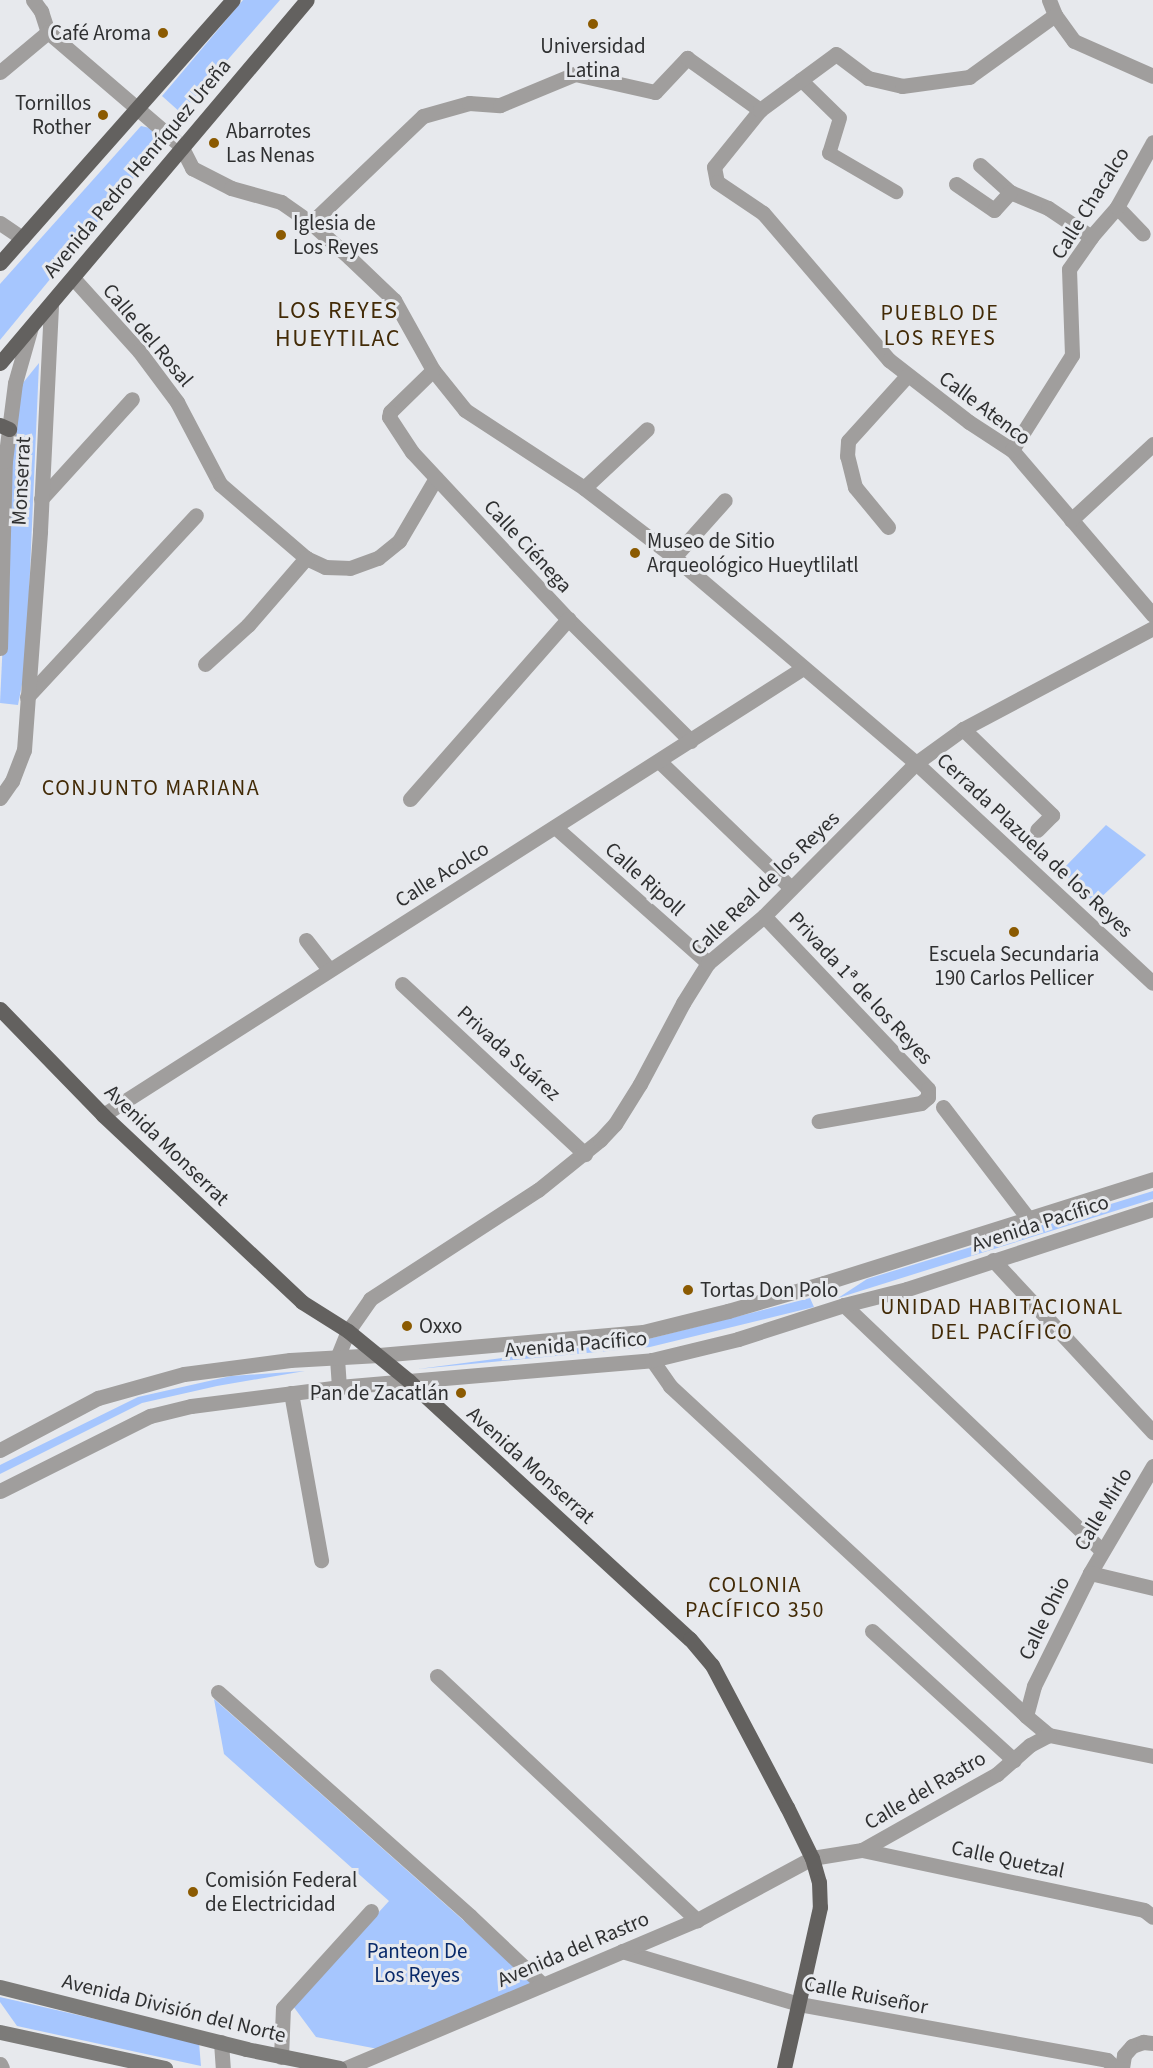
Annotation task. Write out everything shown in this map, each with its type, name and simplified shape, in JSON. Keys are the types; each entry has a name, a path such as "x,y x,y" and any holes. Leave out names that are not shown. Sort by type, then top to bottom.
{"main road":[{"name":"Avenida Pedro Henríquez Ureña","path":"0,263 233,0"},
{"name":"Avenida Pedro Henríquez Ureña","path":"0,363 306,0"},
{"name":"Avenida Monserrat","path":"0,1009 103,1115 302,1302 348,1331 409,1381 690,1639 712,1665 812,1858 819,1882 820,1907 784,2068"},
{"name":"Avenida División del Norte","path":"0,1987 220,2042 282,2062 339,2068"},
{"path":"0,2032 165,2068"}],"street":[{"path":"0,72 48,32 41,11 33,0"},
{"path":"1049,0 1055,15 1074,41 1153,76"},
{"path":"311,223 423,116 469,103 500,105 574,74 655,92 687,58 760,111 836,54 868,78 902,86 969,77 1055,15"},
{"name":"Cerrada Plazuela de los Reyes","path":"48,32 181,146 192,168 231,188 281,202 311,223 394,300 433,370 465,410 584,488 674,557 916,763 1150,975"},
{"path":"801,80 840,118 829,153 896,192"},
{"name":"Calle Atenco","path":"760,111 714,167 717,183 763,213 889,360 907,376 1012,450 1153,615"},
{"name":"Calle Chacalco","path":"1012,450 1072,355 1069,269 1091,237 1117,207 1153,142"},
{"path":"980,165 1010,192 1048,208 1091,237"},
{"path":"956,184 994,210 1010,192"},
{"path":"1117,207 1143,234"},
{"path":"0,223 22,238"},
{"name":"Calle del Rosal","path":"73,278 139,351 177,402 220,484 306,558 325,567 350,568 378,558 399,541 436,478"},
{"name":"Monserrat","path":"0,798 12,781 24,750 41,499 51,303"},
{"name":"Monserrat","path":"0,648 4,427 31,327"},
{"name":"Calle Ciénega","path":"433,370 393,409 389,417 412,452 568,619 691,741"},
{"path":"888,527 855,487 847,456 848,441 907,376"},
{"path":"41,499 132,399"},
{"path":"584,488 647,429"},
{"path":"1071,520 1153,444"},
{"path":"674,557 725,500"},
{"path":"27,697 196,515"},
{"path":"205,664 248,625 306,558"},
{"path":"410,799 568,619"},
{"name":"Calle Real de los Reyes","path":"339,1387 337,1358 348,1331 370,1299 538,1190 585,1154 615,1124 708,963 764,916 916,763 963,729 1153,628"},
{"name":"Calle Acolco","path":"103,1115 803,668"},
{"path":"963,729 1052,815 1037,830"},
{"path":"659,761 791,888"},
{"name":"Calle Ripoll","path":"555,827 708,963"},
{"name":"Privada 1ª de los Reyes","path":"764,916 928,1089 927,1098 921,1103 819,1121"},
{"path":"306,940 329,969"},
{"name":"Privada Suárez","path":"402,984 585,1154"},
{"path":"943,1107 1027,1217"},
{"name":"Avenida Pacífico","path":"0,1450 116,1391 184,1374 232,1366 643,1332 728,1311 824,1283 1153,1179"},
{"name":"Avenida Pacífico","path":"0,1491 150,1416 191,1406 339,1387 652,1360 738,1338 837,1307 907,1289 1153,1209"},
{"path":"993,1260 1153,1432"},
{"path":"824,1283 837,1307 1102,1551"},
{"path":"652,1360 670,1386 1049,1735 1153,1756"},
{"path":"291,1393 321,1560"},
{"name":"Calle Mirlo","path":"1090,1573 1153,1466"},
{"name":"Calle Ohio","path":"1026,1716 1034,1686 1090,1573 1153,1588"},
{"path":"872,1631 1014,1760"},
{"path":"437,1676 697,1920"},
{"path":"218,1692 542,1984"},
{"name":"Calle del Rastro","path":"812,1858 862,1850 997,1774 1030,1745 1049,1735"},
{"name":"Calle Quetzal","path":"862,1850 1150,1911"},
{"name":"Avenida del Rastro","path":"346,2068 697,1920 812,1858"},
{"path":"282,2062 284,2008 371,1911"},
{"name":"Calle Ruiseñor","path":"622,1951 799,2004 1112,2064 1132,2046"},
{"path":"220,2042 224,2068"},
{"path":"1122,2068 1124,2055 1132,2046 1143,2042 1153,2043"},
{"path":"0,2064 3,2068"}],"green space":[{"path":"243,0 280,0 181,113 162,96"},
{"path":"141,126 150,128 158,139 154,153 0,340 0,284"},
{"path":"39,363 26,664 18,705 0,703 12,449 22,384"},
{"path":"1106,825 1146,855 1095,903 1061,871"},
{"path":"1153,1191 1153,1199 838,1298 867,1279"},
{"path":"810,1298 814,1307 650,1347 418,1369 648,1339"},
{"path":"305,1371 217,1386 142,1403 0,1474 0,1465 138,1397 231,1376"},
{"name":"Panteon De Los Reyes","path":"214,1699 534,1983 378,2049 316,2037 293,2006 389,1901 224,1754"},
{"path":"0,1997 199,2043 201,2066 17,2026 0,2002"}],"place":[{"name":"Universidad Latina","path":"593,24"},
{"name":"Café Aroma","path":"163,33"},
{"name":"Tornillos Rother","path":"103,115"},
{"name":"Abarrotes Las Nenas","path":"214,143"},
{"name":"Iglesia de Los Reyes","path":"281,235"},
{"name":"Museo de Sitio Arqueológico Hueytlilatl","path":"635,553"},
{"name":"Escuela Secundaria 190 Carlos Pellicer","path":"1014,932"},
{"name":"Tortas Don Polo","path":"688,1290"},
{"name":"Oxxo","path":"407,1326"},
{"name":"Pan de Zacatlán","path":"461,1393"},
{"name":"Comisión Federal de Electricidad","path":"193,1892"}],"district":[{"name":"LOS REYES HUEYTILAC","path":"338,325"},
{"name":"PUEBLO DE LOS REYES","path":"940,326"},
{"name":"CONJUNTO MARIANA","path":"151,789"},
{"name":"UNIDAD HABITACIONAL DEL PACÍFICO","path":"1002,1320"},
{"name":"COLONIA PACÍFICO 350","path":"755,1598"}]}
